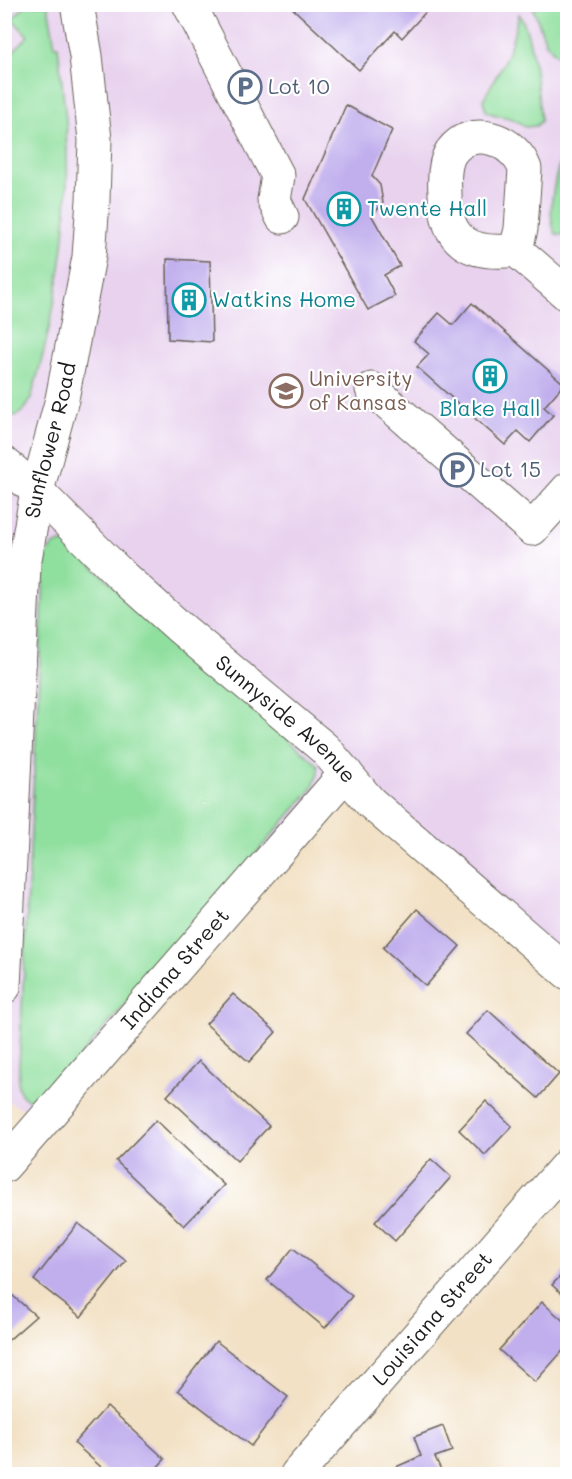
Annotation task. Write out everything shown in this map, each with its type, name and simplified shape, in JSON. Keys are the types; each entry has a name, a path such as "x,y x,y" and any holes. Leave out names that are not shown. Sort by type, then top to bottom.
{"street":[{"name":"Sunflower Road","path":"4,987 10,762 24,565 37,491 62,399 89,257 94,140 86,56 77,4"},
{"path":"189,4 278,176 274,200 282,218"},
{"path":"516,250 567,295"},
{"path":"372,390 532,529 567,489"},
{"name":"Sunnyside Avenue","path":"4,463 37,491 177,626 325,748 370,802 567,973"},
{"name":"Indiana Street","path":"4,1166 346,773"},
{"name":"Louisiana Street","path":"297,1474 567,1164"}],"shaded area":[{"name":"University of Kansas","path":"5,5 567,5 567,958 333,777 34,1114 5,1100"}],"green space":[{"path":"26,5 48,5 55,46 58,46 67,130 67,198 55,298 31,398 21,412 5,417 5,60 28,36 12,19"},
{"path":"532,5 567,5 567,67 546,43"},
{"path":"519,14 528,36 534,65 541,121 536,126 525,127 514,120 486,111 483,100 504,62"},
{"path":"567,143 567,235 556,234 551,214 556,175"},
{"path":"67,544 318,765 318,774 312,789 44,1098 31,1100 24,1097 18,1086 45,557 53,545"}],"building":[{"path":"288,4 433,4 402,38 395,31 359,70"},
{"name":"Twente Hall","path":"346,105 392,130 372,176 380,185 383,203 372,216 400,266 384,275 395,296 368,310 305,199"},
{"name":"Watkins Home","path":"167,259 210,261 212,342 168,339"},
{"name":"Blake Hall","path":"472,303 564,384 544,407 553,415 530,442 518,431 505,445 417,367 429,354 414,341 439,313 453,325"},
{"path":"417,909 460,946 426,986 383,948"},
{"path":"233,994 276,1032 249,1062 206,1024"},
{"path":"488,1010 559,1074 538,1098 466,1034"},
{"path":"199,1061 269,1126 237,1161 167,1096"},
{"path":"486,1101 512,1126 485,1155 459,1130"},
{"path":"156,1120 224,1185 184,1226 116,1161"},
{"path":"431,1159 451,1177 395,1241 375,1222"},
{"path":"78,1223 126,1261 81,1317 34,1280"},
{"path":"293,1248 352,1296 325,1328 267,1280"},
{"path":"568,1268 568,1299 552,1285"},
{"path":"4,1288 36,1316 4,1344"},
{"path":"542,1302 568,1325 568,1345 535,1382 499,1350"},
{"path":"216,1341 288,1397 251,1446 178,1390"},
{"path":"107,1406 165,1459 151,1474 109,1474 74,1443"},
{"path":"443,1426 452,1451 435,1457 443,1474 380,1474 421,1456 414,1437"}],"place":[{"name":"Lot 10","path":"245,87"},
{"name":"Twente Hall","path":"344,209"},
{"name":"Watkins Home","path":"189,300"},
{"name":"Blake Hall","path":"490,376"},
{"name":"University of Kansas","path":"286,391"},
{"name":"Lot 15","path":"457,470"}]}
